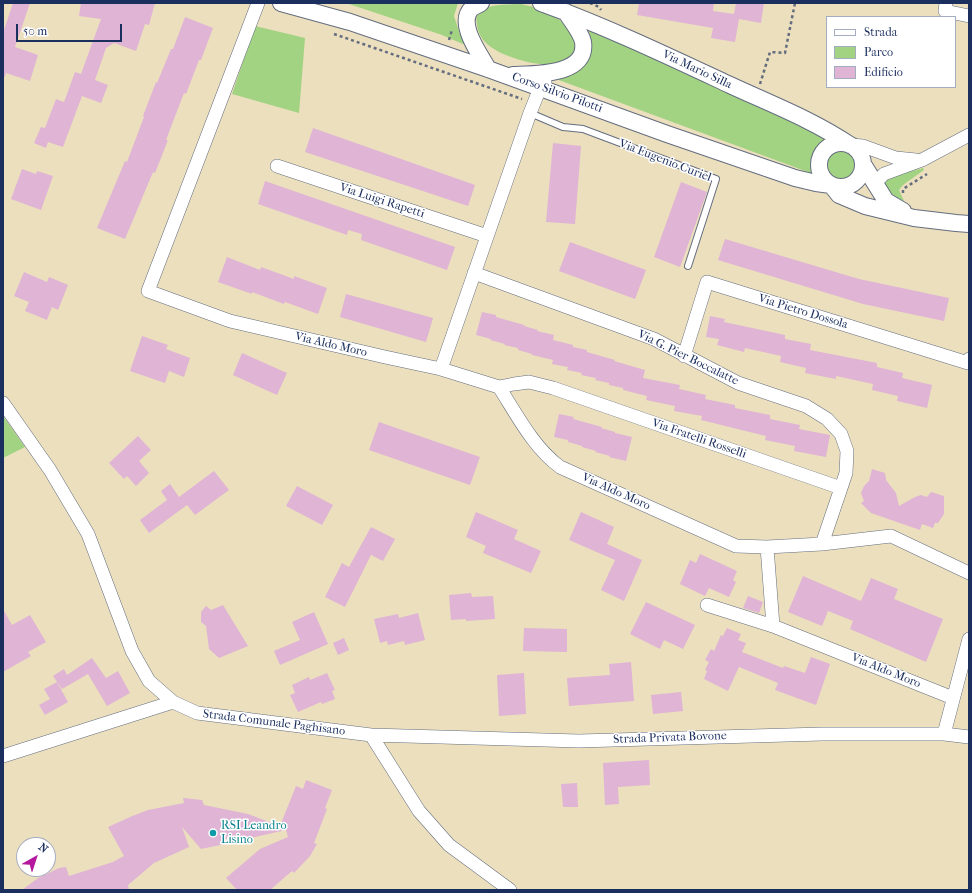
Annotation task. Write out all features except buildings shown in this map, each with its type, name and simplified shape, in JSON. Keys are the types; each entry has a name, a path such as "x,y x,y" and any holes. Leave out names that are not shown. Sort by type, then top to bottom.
{"street":[{"name":"Via Aldo Moro","path":"258,3 148,291 230,321 441,369 499,387 538,447 548,458 560,467 736,546 767,548 822,544 891,536 969,573"},
{"name":"Corso Silvio Pilotti","path":"281,3 350,22 508,76 538,94 667,134 795,178 844,187 856,181 862,170 863,164"},
{"path":"481,3 472,8 467,15 466,23 469,34 488,69"},
{"name":"Via Mario Silla","path":"540,3 566,12 642,44 818,126 850,145"},
{"path":"946,3 945,11 969,16"},
{"path":"508,76 553,72 571,67 578,60 582,53 583,43 580,35 566,12"},
{"path":"441,369 530,113 538,94 553,72"},
{"path":"877,187 878,180 884,174 922,160 969,135"},
{"path":"922,160 896,158 863,146 841,143 829,147 820,157 819,163 822,176 839,196 865,206 914,218 969,224"},
{"path":"850,145 858,152 863,164 886,201 914,218"},
{"name":"Via Luigi Rapetti","path":"277,166 487,236"},
{"name":"Via G. Pier Boccalatte","path":"474,273 654,339 738,383 806,406 827,418 841,434 848,451 846,473 841,488"},
{"name":"Via Pietro Dossola","path":"684,356 707,282 969,363"},
{"name":"Via Fratelli Rosselli","path":"499,387 529,382 553,388 841,488"},
{"name":"Strada Comunale Paghisano","path":"3,403 50,470 88,534 132,651 149,681 173,702 197,713 371,735"},
{"path":"822,544 841,488"},
{"path":"767,548 773,626"},
{"name":"Via Aldo Moro","path":"707,605 773,626 953,698"},
{"path":"944,734 969,639"},
{"path":"3,756 173,702"},
{"name":"Strada Privata Bovone","path":"371,735 579,741 822,734 944,734 969,738"},
{"path":"371,735 419,811 449,845 510,890"}],"lane":[{"name":"Via Eugenio Curiel","path":"530,113 563,127 583,129 716,179 688,266"}],"path":[{"path":"756,97 770,52 785,53 795,3"},
{"path":"331,34 519,99 538,94"},
{"path":"904,197 903,189 928,173 922,160"}],"green space":[{"path":"346,3 458,3 454,16 460,34 470,47 442,35"},
{"path":"521,4 553,15 571,30 577,38 577,44 574,53 568,60 547,64 523,61 491,47 480,36 476,22 479,13 493,6"},
{"path":"255,26 305,38 299,113 232,94"},
{"path":"587,26 831,138 819,150 814,158 813,167 816,175 556,79 562,78 578,70 587,59 590,53 591,40"},
{"path":"842,149 853,153 857,164 853,175 842,179 831,175 827,164 831,153"},
{"path":"923,168 924,170 903,185 899,190 904,201 897,198 885,188 884,182 886,180"},
{"path":"3,416 25,447 3,458"}],"place":[{"name":"RSI Leandro Lisino","path":"213,833"}]}
